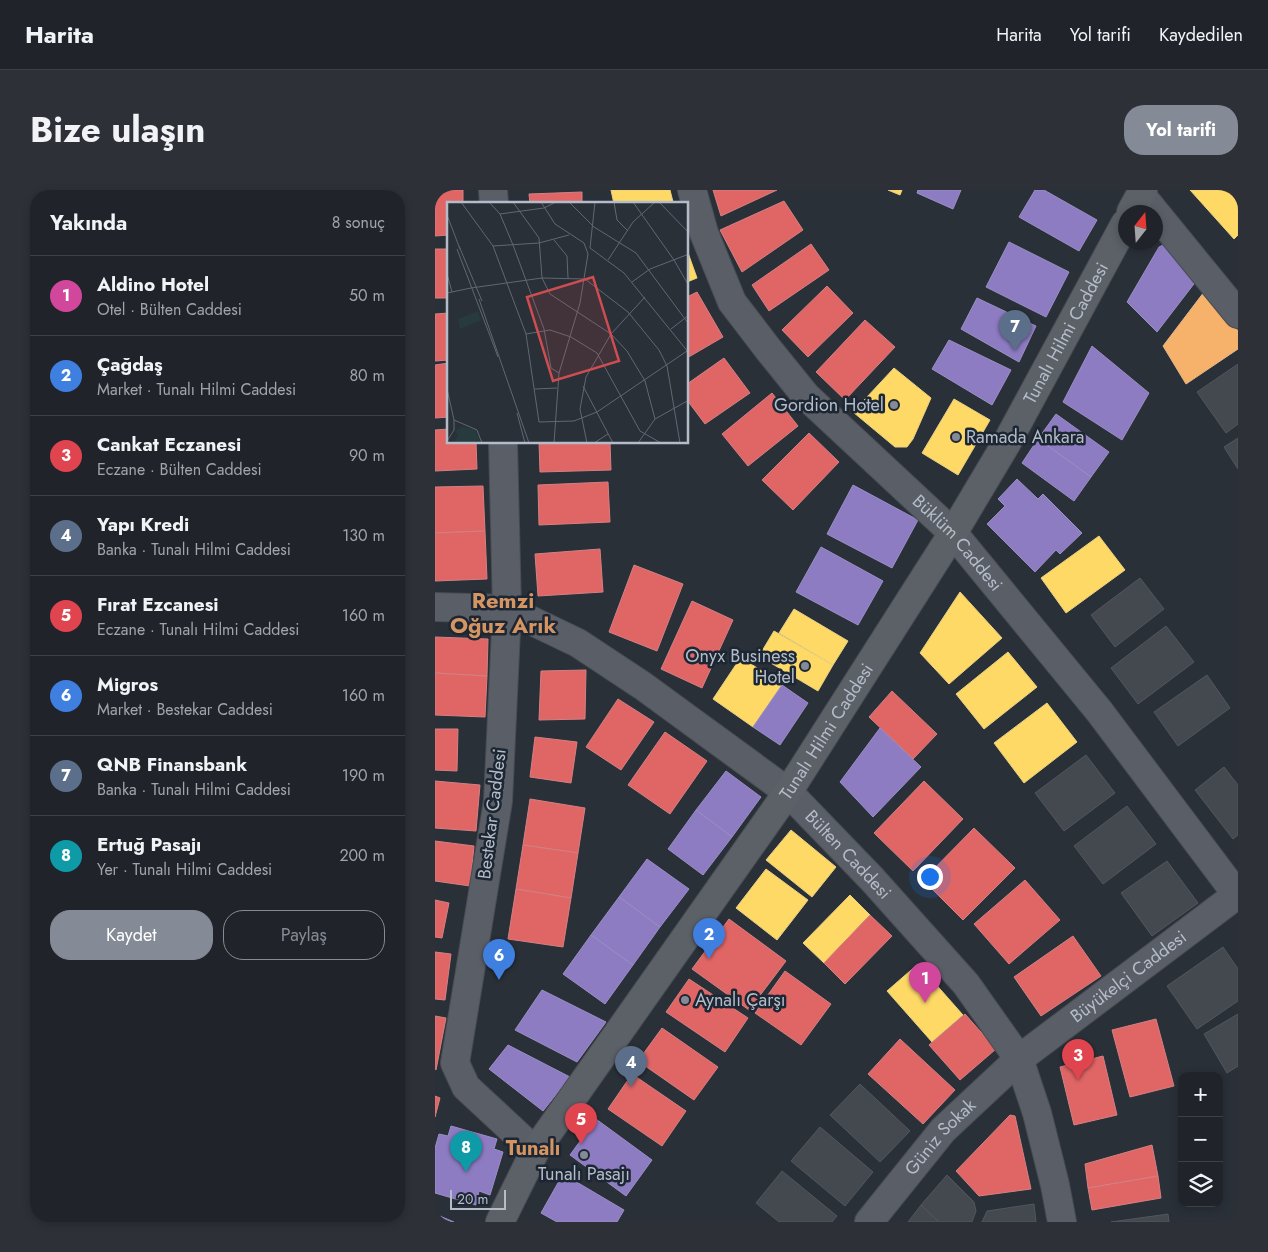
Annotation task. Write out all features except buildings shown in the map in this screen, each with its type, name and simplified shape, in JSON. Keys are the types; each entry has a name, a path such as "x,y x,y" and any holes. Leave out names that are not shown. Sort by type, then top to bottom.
{"main road":[{"name":"Tunalı Hilmi Caddesi","path":"500,1222 535,1151 787,792 953,533 1006,444 1118,237"}],"street":[{"name":"Büklüm Caddesi","path":"692,190 703,233 732,302 768,349 806,396 953,533 1099,711 1238,895"},
{"path":"1137,197 1238,314"},
{"name":"Bestekar Caddesi","path":"503,444 507,609 498,801 455,1063 466,1087 535,1151"},
{"name":"Bülten Caddesi","path":"435,607 507,609 578,643 643,686 787,792 872,879 966,984 1019,1059 1037,1113 1062,1222"},
{"name":"Büyükelçi Caddesi","path":"1019,1059 1238,895"},
{"name":"Güniz Sokak","path":"869,1222 943,1130 1019,1059"}],"place":[{"name":"QNB Finansbank","path":"1015,351"},
{"name":"Gordion Hotel","path":"894,405"},
{"name":"Ramada Ankara","path":"956,437"},
{"name":"Onyx Business Hotel","path":"805,666"},
{"name":"Çağdaş","path":"709,959"},
{"name":"Migros","path":"499,980"},
{"name":"Aynalı Çarşı","path":"685,1000"},
{"name":"Aldino Hotel","path":"925,1003"},
{"name":"Cankat Eczanesi","path":"1078,1080"},
{"name":"Yapı Kredi","path":"631,1087"},
{"name":"Fırat Ezcanesi","path":"581,1144"},
{"name":"Tunalı Pasajı","path":"584,1155"},
{"name":"Ertuğ Pasajı","path":"466,1172"}],"district":[{"name":"Remzi Oğuz Arık","path":"503,612"},
{"name":"Tunalı","path":"533,1148"}]}
